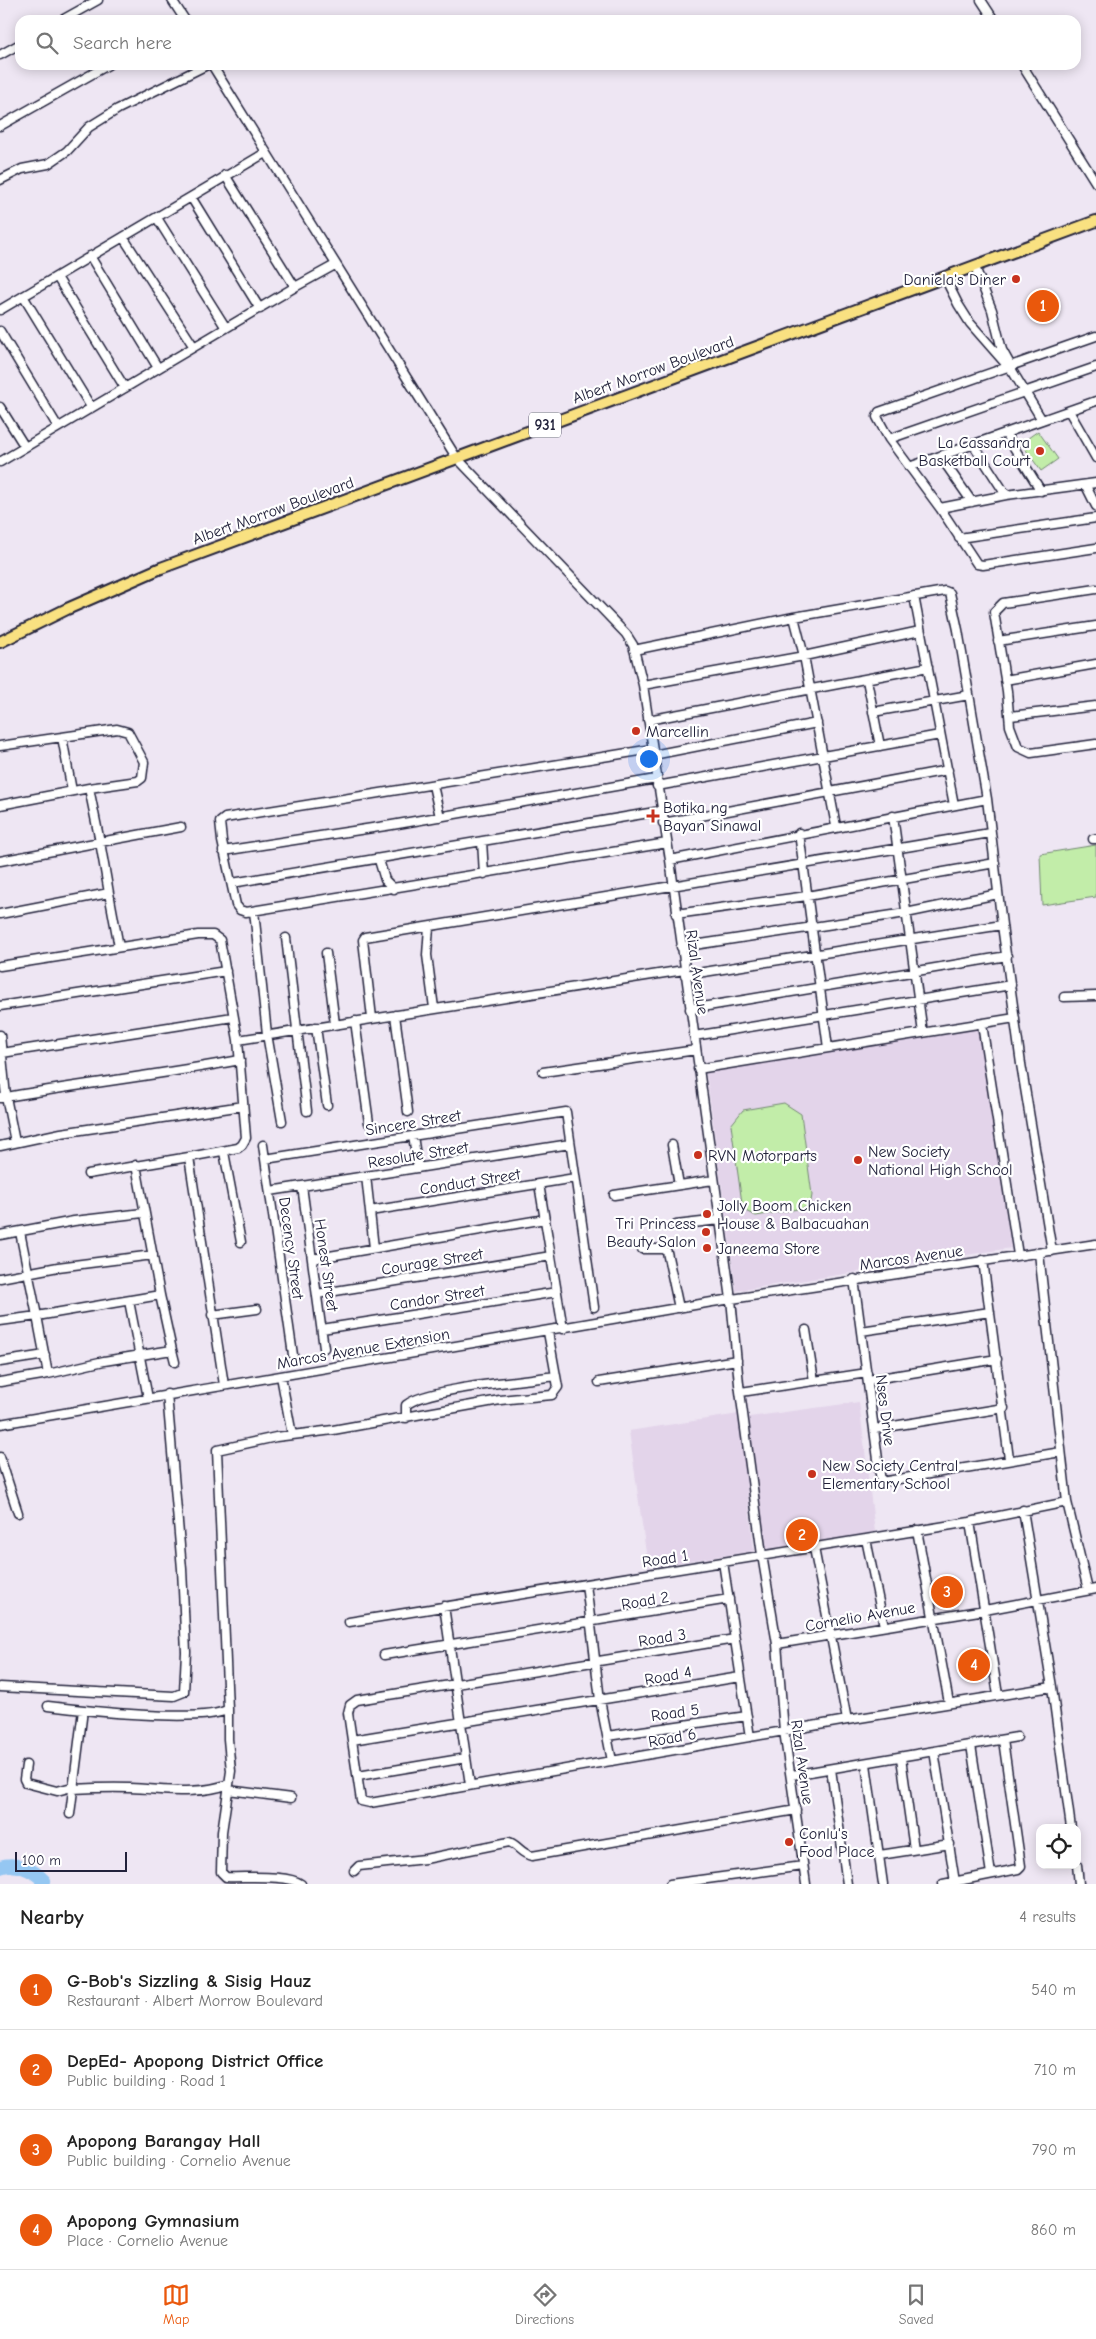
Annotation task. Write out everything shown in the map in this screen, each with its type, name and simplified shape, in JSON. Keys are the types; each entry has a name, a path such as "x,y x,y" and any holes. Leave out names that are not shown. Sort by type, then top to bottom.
{"main road":[{"name":"Albert Morrow Boulevard","path":"0,642 67,609 160,568 1096,221"}],"street":[{"path":"72,15 98,0"},
{"path":"172,0 182,15"},
{"path":"981,0 991,15"},
{"path":"0,55 15,47"},
{"path":"0,126 99,70"},
{"path":"0,180 22,169 48,164 67,151 88,127 197,70"},
{"name":"Rizal Avenue","path":"215,70 456,457 626,634 634,650 643,686 670,860 731,1299 762,1555 777,1644 784,1731 792,1775 806,1884"},
{"path":"1025,70 1096,182"},
{"path":"0,310 158,218 265,152"},
{"path":"225,175 295,287"},
{"path":"191,197 260,309"},
{"path":"158,218 226,328"},
{"path":"123,237 194,347"},
{"path":"90,256 158,368"},
{"path":"0,462 335,265"},
{"path":"975,267 992,310 1002,350 1010,368"},
{"path":"56,276 125,388"},
{"path":"945,278 958,304 982,336 1010,368 1026,391 1042,420"},
{"path":"23,296 91,407"},
{"path":"982,336 996,329"},
{"path":"0,331 58,427"},
{"path":"1096,336 877,414 878,421 889,439 940,508 977,564 983,565 1096,548"},
{"path":"889,439 1096,367"},
{"path":"909,467 1095,403"},
{"path":"0,407 25,447"},
{"path":"1070,411 1096,458"},
{"path":"1005,433 1040,491"},
{"path":"973,444 1006,495"},
{"path":"940,456 972,502"},
{"path":"940,508 1006,495 1086,486 1096,483"},
{"path":"1086,486 1096,506"},
{"path":"959,538 1096,518"},
{"path":"1096,589 999,605 994,612 1014,740 1018,748 1026,752 1096,744"},
{"path":"634,650 794,617 914,596 945,591 951,595 987,799 1015,1018 1052,1251"},
{"path":"914,596 954,805"},
{"path":"794,617 811,690 836,826"},
{"path":"998,641 1096,626"},
{"path":"643,686 804,656 920,630"},
{"path":"1005,680 1096,664"},
{"path":"648,720 928,667"},
{"path":"867,680 880,746"},
{"path":"873,712 969,695"},
{"path":"1010,716 1096,706"},
{"path":"667,844 244,912 238,909 220,825 221,820 225,818 653,752 817,722"},
{"path":"0,746 120,729 131,734 144,762 142,778 138,781 0,805"},
{"path":"224,850 823,756 940,735"},
{"path":"62,736 72,791"},
{"path":"663,823 948,770"},
{"path":"433,785 440,817"},
{"path":"89,788 119,947"},
{"path":"670,860 799,833 987,799"},
{"path":"232,883 379,860 661,811"},
{"path":"893,816 923,1033"},
{"path":"0,861 181,827"},
{"path":"799,833 828,1048"},
{"path":"372,1018 364,938 990,833"},
{"path":"482,841 484,874"},
{"path":"379,860 385,880 394,889"},
{"path":"676,914 807,896 995,863"},
{"path":"0,914 109,893"},
{"path":"681,947 811,925 906,912 998,894"},
{"path":"254,911 268,1034 282,1121"},
{"path":"238,1040 434,1008 815,954 1002,925"},
{"path":"429,927 427,955 434,1008"},
{"path":"0,966 198,935 213,935 220,940 238,1040 246,1138 242,1145 224,1152 88,1174"},
{"path":"286,938 307,1111"},
{"path":"326,953 335,1024"},
{"path":"690,1009 1007,956"},
{"path":"0,1006 226,971"},
{"path":"694,1036 1011,985"},
{"path":"1064,997 1096,996"},
{"path":"395,1015 408,1112"},
{"path":"2,1053 233,1017"},
{"path":"698,1069 1015,1018"},
{"path":"355,1021 369,1123"},
{"path":"982,1024 1018,1255"},
{"path":"316,1027 327,1105"},
{"path":"0,1035 3,1097 15,1142"},
{"path":"543,1072 696,1050"},
{"path":"3,1097 66,1086 194,1069 240,1060"},
{"path":"0,1146 15,1142 243,1106"},
{"name":"Sincere Street","path":"265,1159 566,1112 570,1144"},
{"path":"413,1136 418,1168"},
{"path":"570,1144 594,1307"},
{"name":"Resolute Street","path":"270,1191 570,1144"},
{"name":"Decency Street","path":"263,1145 293,1355"},
{"path":"672,1145 679,1185"},
{"path":"224,1152 241,1242"},
{"path":"189,1157 224,1385"},
{"path":"136,1165 143,1213 175,1362"},
{"path":"366,1176 374,1248"},
{"name":"Conduct Street","path":"370,1211 575,1178"},
{"path":"614,1195 714,1180"},
{"path":"539,1184 563,1329"},
{"name":"Honest Street","path":"302,1186 324,1348"},
{"path":"0,1235 74,1221 143,1213"},
{"path":"312,1259 545,1219"},
{"path":"676,1225 719,1220"},
{"path":"20,1232 48,1374"},
{"name":"Marcos Avenue","path":"731,1299 1096,1244"},
{"path":"642,1248 663,1249 667,1252 679,1308"},
{"path":"1039,1253 1067,1502 1092,1589"},
{"path":"0,1278 152,1255"},
{"name":"Courage Street","path":"317,1294 551,1256"},
{"path":"982,1260 1004,1408 1009,1459"},
{"name":"Nses Drive","path":"854,1279 881,1482 1009,1459 1060,1452"},
{"name":"Candor Street","path":"322,1329 557,1292"},
{"path":"0,1321 160,1295"},
{"name":"Marcos Avenue Extension","path":"0,1424 167,1394 548,1332 731,1299"},
{"path":"129,1301 148,1398"},
{"path":"212,1315 257,1309"},
{"path":"861,1332 990,1312"},
{"path":"806,1330 814,1381"},
{"path":"301,1884 293,1881 226,1877 222,1875 220,1864 231,1771 215,1453 219,1449 292,1435 406,1418 500,1400 552,1395 557,1390 557,1382 554,1376 548,1332"},
{"path":"0,1382 48,1374 104,1360 172,1350"},
{"path":"0,1362 44,1355"},
{"path":"741,1392 814,1381 867,1377 997,1359"},
{"path":"599,1382 737,1360"},
{"path":"281,1376 292,1435"},
{"path":"406,1418 406,1405 425,1397 454,1390 554,1376"},
{"path":"0,1687 174,1696 184,1692 186,1652 182,1569 167,1394"},
{"path":"875,1430 1004,1408"},
{"path":"0,1457 18,1513"},
{"name":"Road 1","path":"349,1622 866,1540 970,1522 1067,1502"},
{"path":"1023,1510 1036,1600 1052,1687 1070,1824"},
{"path":"970,1522 998,1695"},
{"path":"917,1530 949,1703"},
{"path":"866,1540 884,1626"},
{"path":"814,1548 847,1720"},
{"path":"723,1562 750,1737"},
{"path":"586,1584 589,1623 600,1700 612,1761"},
{"name":"Cornelio Avenue","path":"777,1644 985,1610 1092,1589"},
{"name":"Road 2","path":"384,1655 450,1646 729,1599"},
{"path":"444,1606 470,1785"},
{"name":"Road 3","path":"352,1740 348,1709 357,1700 735,1639"},
{"name":"Road 4","path":"352,1740 740,1677"},
{"name":"Road 6","path":"358,1776 361,1799 366,1803 847,1720 1052,1687"},
{"path":"48,1706 83,1710 197,1716 220,1714 228,1708"},
{"path":"70,1814 83,1710"},
{"name":"Road 5","path":"607,1736 747,1716"},
{"path":"792,1775 1017,1737"},
{"path":"352,1740 358,1776 466,1758"},
{"path":"943,1884 1018,1869 1021,1863 1003,1740"},
{"path":"971,1745 991,1874"},
{"path":"934,1751 955,1882"},
{"path":"901,1758 914,1849"},
{"path":"866,1764 883,1884"},
{"path":"26,1765 24,1779 26,1782 58,1791 72,1788 128,1788 189,1791 228,1787 291,1798"},
{"path":"831,1769 846,1884"},
{"path":"354,1871 359,1866 425,1859 508,1842 515,1845 523,1854 532,1856 796,1810"},
{"path":"880,1855 950,1844"},
{"path":"670,1884 803,1866"},
{"path":"1077,1869 1079,1884"}],"shaded area":[{"name":"New Society National High School","path":"979,1025 1011,1248 736,1291 706,1071"},
{"name":"New Society Central Elementary School","path":"859,1402 875,1532 766,1549 749,1417"},
{"path":"739,1414 754,1551 648,1567 629,1431"}],"green space":[{"name":"La Cassandra Basketball Court","path":"1038,431 1058,459 1041,471 1021,443"},
{"path":"1096,845 1096,897 1042,905 1040,854"},
{"path":"784,1103 801,1114 812,1195 810,1207 756,1216 743,1210 731,1125 743,1110"}],"waterway":[{"path":"0,1867 12,1865 29,1870 44,1881 42,1884"}],"place":[{"name":"Daniela's Diner","path":"1016,279"},
{"name":"G-Bob's Sizzling & Sisig Hauz","path":"1043,306"},
{"name":"La Cassandra Basketball Court","path":"1040,451"},
{"name":"Marcellin","path":"636,731"},
{"name":"Botika ng Bayan Sinawal","path":"653,816"},
{"name":"RVN Motorparts","path":"698,1155"},
{"name":"New Society National High School","path":"858,1160"},
{"name":"Jolly Boom Chicken House & Balbacuahan","path":"707,1214"},
{"name":"Tri Princess Beauty Salon","path":"706,1232"},
{"name":"Janeema Store","path":"707,1248"},
{"name":"New Society Central Elementary School","path":"812,1474"},
{"name":"DepEd- Apopong District Office","path":"802,1535"},
{"name":"Apopong Barangay Hall","path":"947,1592"},
{"name":"Apopong Gymnasium","path":"974,1665"},
{"name":"Conlu's Food Place","path":"789,1842"}]}
